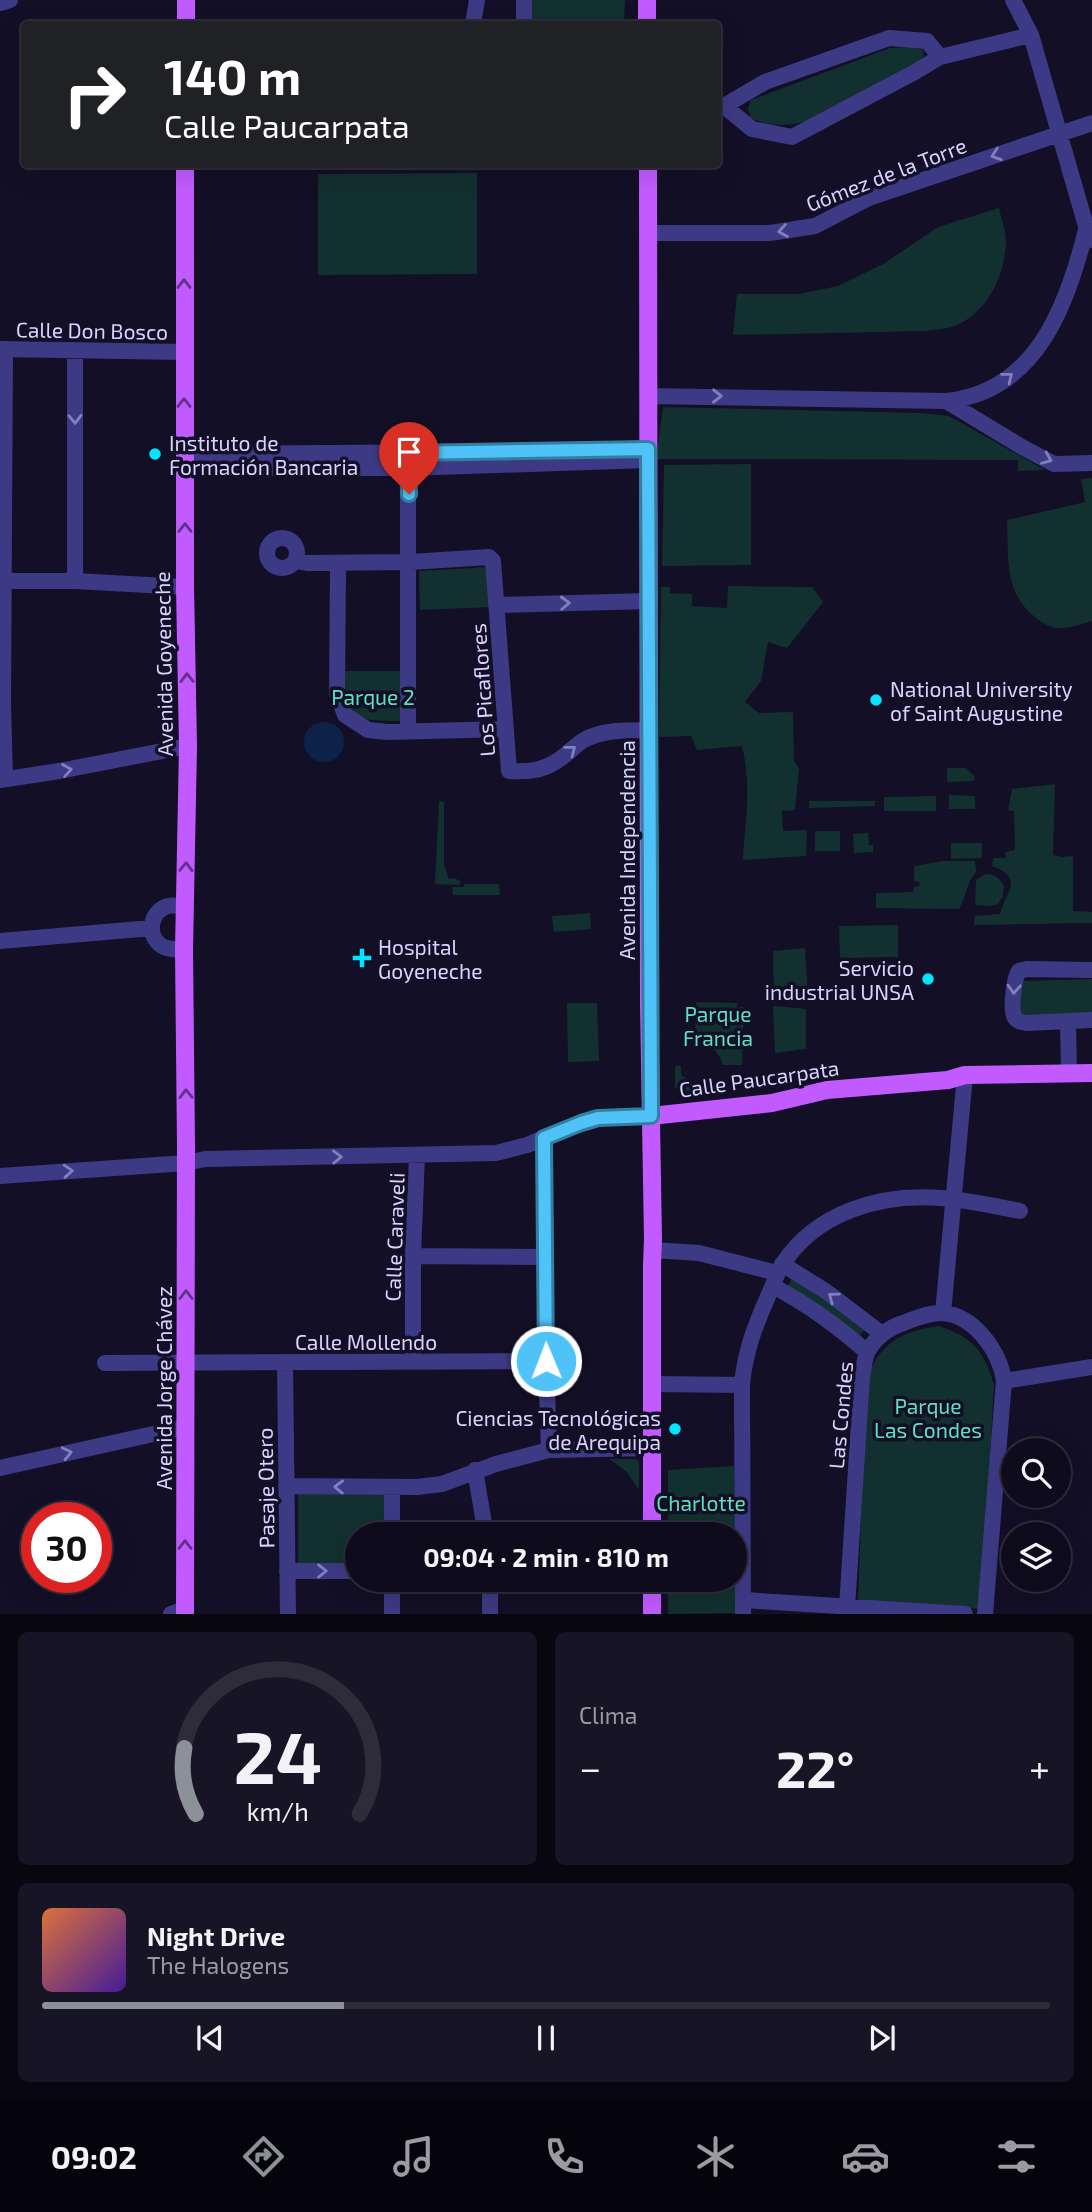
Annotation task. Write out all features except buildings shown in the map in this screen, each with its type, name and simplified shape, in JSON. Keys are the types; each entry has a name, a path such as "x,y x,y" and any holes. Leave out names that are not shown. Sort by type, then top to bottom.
{"main road":[{"path":"186,0 186,21"},
{"path":"647,0 647,21"},
{"name":"Avenida Goyeneche","path":"185,168 184,461 188,746 184,950 186,1163"},
{"name":"Avenida Independencia","path":"648,168 652,1522"},
{"name":"Calle Paucarpata","path":"651,1116 772,1102 827,1090 948,1080 965,1075 1092,1073"},
{"name":"Avenida Jorge Chávez","path":"180,1612 186,1363 186,1163"},
{"path":"652,1592 652,1614"}],"street":[{"path":"0,3 10,0"},
{"path":"474,21 477,0"},
{"path":"524,0 524,21"},
{"path":"649,396 946,401 977,395 995,387 1028,360 1047,334 1068,292 1089,238 1031,36 1013,0"},
{"path":"940,57 927,41 889,38 765,82 721,106 752,129 792,137 940,57 1031,36"},
{"name":"Gómez de la Torre","path":"648,233 770,233 815,226 869,198 1092,123"},
{"path":"3,349 3,779 188,746"},
{"name":"Calle Don Bosco","path":"3,349 184,352"},
{"path":"75,351 75,581"},
{"path":"946,401 1054,464 1092,463"},
{"path":"184,461 408,460 648,454"},
{"path":"408,460 408,730"},
{"name":"Los Picaflores","path":"410,562 489,558 493,561 509,771 528,772 541,769 558,760 585,739 608,732 649,730"},
{"path":"296,561 410,562"},
{"path":"338,563 337,694 341,710 349,719 368,730 388,732 506,729"},
{"path":"2,581 75,581 185,587"},
{"path":"497,605 649,601"},
{"path":"184,950 170,949 159,944 153,934 152,922 159,911 171,905 185,906"},
{"path":"0,941 152,928"},
{"path":"1092,970 1027,969 1016,974 1013,1014 1026,1023 1092,1020"},
{"path":"1068,1021 1069,1073"},
{"path":"965,1075 943,1313 970,1325 984,1338 994,1349 1003,1372 985,1614"},
{"name":"Calle Paucarpata","path":"0,1176 186,1163 205,1159 496,1153 527,1145 598,1118 651,1116"},
{"path":"544,1138 549,1450"},
{"name":"Calle Caraveli","path":"413,1362 417,1155"},
{"path":"965,1614 847,1607 743,1607 744,1359 777,1274 796,1247 830,1220 862,1205 906,1197 955,1199 1020,1211"},
{"path":"653,1250 699,1252 777,1274 827,1292 882,1334"},
{"path":"413,1256 545,1256"},
{"path":"777,1274 811,1307 838,1326 867,1352"},
{"name":"Las Condes","path":"847,1607 862,1377 867,1352 889,1328 924,1315 943,1313"},
{"name":"Calle Mollendo","path":"105,1363 546,1361"},
{"name":"Pasaje Otero","path":"285,1363 288,1614"},
{"path":"1004,1381 1092,1367"},
{"path":"652,1384 742,1385"},
{"path":"0,1468 185,1427"},
{"path":"286,1486 393,1488 442,1484 475,1470 549,1450 652,1448"},
{"path":"475,1470 484,1522"},
{"path":"392,1522 393,1488"},
{"path":"287,1571 345,1571"},
{"path":"392,1592 392,1614"},
{"path":"490,1592 490,1614"}],"green space":[{"path":"527,0 625,0 624,21 527,21"},
{"path":"914,47 923,50 924,57 918,62 805,122 778,125 751,118 748,109 751,100 890,48"},
{"path":"477,173 477,274 318,275 318,174"},
{"path":"999,208 1006,241 999,277 987,300 959,324 927,331 733,335 737,294 799,294 838,286 883,264 938,227"},
{"path":"663,407 922,413 949,416 1045,470 1018,471 1018,460 656,459"},
{"path":"751,464 751,565 662,566 664,465"},
{"path":"1092,478 1092,621 1068,627 1054,627 1042,622 1027,610 1014,588 1010,575 1007,520 1085,502 1081,479"},
{"path":"489,567 490,607 420,610 419,571"},
{"path":"728,586 812,587 823,602 787,648 768,642 761,681 745,702 759,713 793,712 794,761 799,768 795,810 782,811 783,831 807,830 806,856 743,860 747,789 742,746 697,750 691,736 659,737 661,587 670,587 670,593 692,594 692,606 727,608"},
{"name":"Parque 2","path":"345,671 402,671 402,721 374,720 356,715 347,701"},
{"path":"947,768 966,768 975,777 974,781 947,782"},
{"path":"1055,784 1053,855 1073,856 1073,911 1092,912 1092,923 974,925 975,916 1000,914 1011,887 1008,876 992,866 993,858 1006,858 1005,852 1015,850 1014,811 1008,810 1012,789"},
{"path":"949,795 975,796 975,809 949,809"},
{"path":"936,796 936,811 884,811 884,797"},
{"path":"439,801 444,802 444,865 449,879 455,878 461,882 459,885 435,884"},
{"path":"809,801 875,801 875,806 809,808"},
{"path":"815,831 840,831 840,851 815,851"},
{"path":"868,833 873,852 854,853 853,834"},
{"path":"951,843 982,843 982,858 951,859"},
{"path":"943,861 975,861 976,872 959,909 876,908 876,893 913,892 914,887 919,886 920,882 914,881 914,866"},
{"path":"986,874 995,876 1004,886 1003,896 998,904 975,905 976,880"},
{"path":"464,884 499,884 500,895 453,895 452,887 464,887"},
{"path":"590,913 591,929 554,932 552,916"},
{"path":"898,925 898,957 840,958 839,926"},
{"path":"805,948 808,996 774,998 773,951"},
{"path":"1092,979 1092,1016 1020,1017 1021,981"},
{"name":"Parque Francia","path":"696,1002 737,1003 737,1007 744,1007 742,1065 723,1065 713,1048 695,1041"},
{"path":"567,1003 597,1003 599,1061 568,1062"},
{"path":"773,1006 806,1009 806,1049 775,1053"},
{"path":"675,1066 681,1066 681,1075 690,1081 693,1088 702,1088 705,1092 678,1091 675,1087"},
{"path":"792,1278 823,1295 865,1329 857,1339 787,1287"},
{"name":"Parque Las Condes","path":"939,1326 961,1335 975,1347 986,1362 994,1384 982,1609 858,1601 865,1399 872,1367 884,1349 900,1337"},
{"path":"609,1459 639,1461 639,1490 627,1472"},
{"name":"Charlotte","path":"734,1466 735,1522 668,1522 668,1470"},
{"path":"298,1494 387,1494 387,1522 345,1522 345,1563 298,1564"},
{"name":"Charlotte","path":"668,1592 735,1592 736,1613 668,1614"}],"water":[{"path":"324,722 338,728 344,742 338,756 324,762 310,756 304,742 310,728"}],"place":[{"name":"Instituto de Formación Bancaria","path":"155,454"},
{"name":"National University of Saint Augustine","path":"876,700"},
{"name":"Hospital Goyeneche","path":"362,958"},
{"name":"Servicio industrial UNSA","path":"928,979"},
{"name":"Ciencias Tecnológicas de Arequipa","path":"675,1429"}],"route":[{"path":"409,494 408,453 648,449 651,1116 598,1118 544,1138 546,1361"}]}
